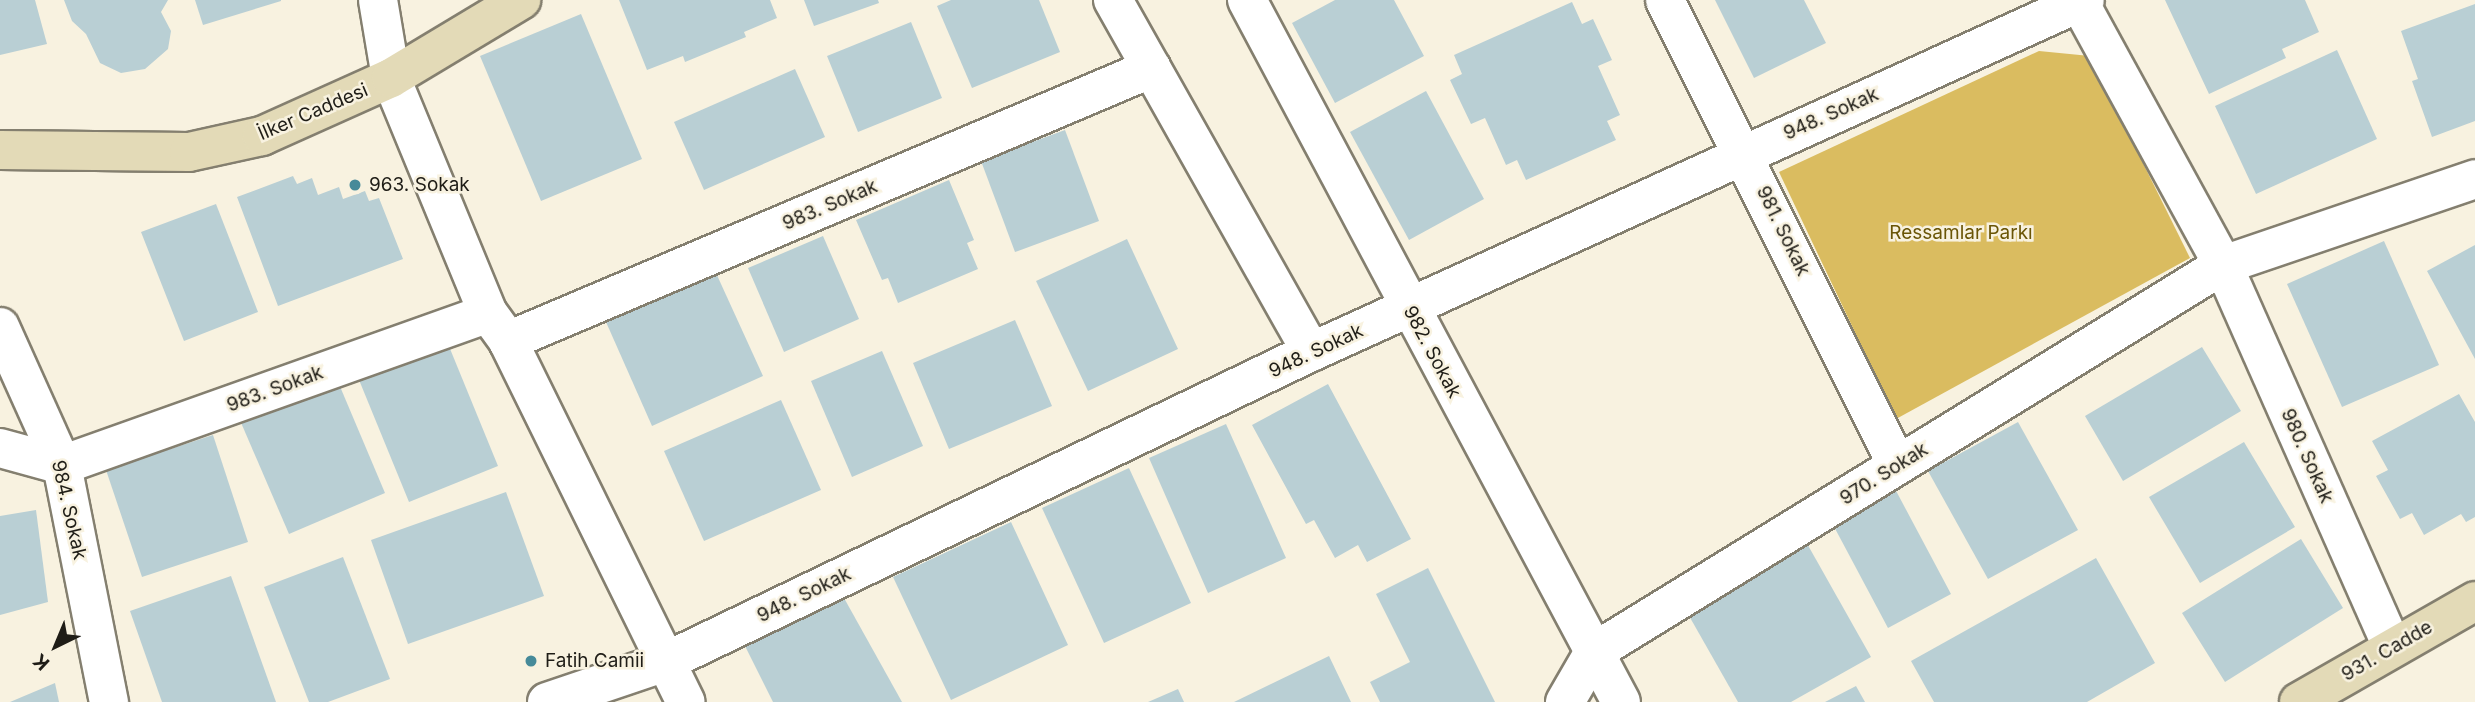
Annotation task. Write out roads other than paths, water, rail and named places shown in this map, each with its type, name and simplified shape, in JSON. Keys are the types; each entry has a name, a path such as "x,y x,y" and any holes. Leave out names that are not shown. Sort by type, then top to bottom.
{"main road":[{"name":"İlker Caddesi","path":"0,150 189,152 262,136 391,78 521,0"},
{"name":"931. Cadde","path":"2299,702 2475,601"}],"street":[{"path":"377,0 391,78 498,327 686,702"},
{"path":"1113,0 1311,352"},
{"name":"982. Sokak","path":"1247,0 1408,309 1621,702"},
{"name":"981. Sokak","path":"1665,0 1745,152 1897,465"},
{"name":"948. Sokak","path":"547,702 665,662 1311,352 2081,1"},
{"name":"980. Sokak","path":"2081,1 2223,265 2392,647"},
{"name":"983. Sokak","path":"62,465 498,327 1152,68"},
{"name":"970. Sokak","path":"1565,702 1594,652 2223,265 2475,179"},
{"name":"984. Sokak","path":"0,327 62,465 108,702"},
{"path":"0,448 62,465"}],"place":[{"name":"963. Sokak","path":"355,185"},
{"name":"Fatih Camii","path":"531,661"}],"park label":[{"name":"Ressamlar Parkı","path":"1961,233"}]}
